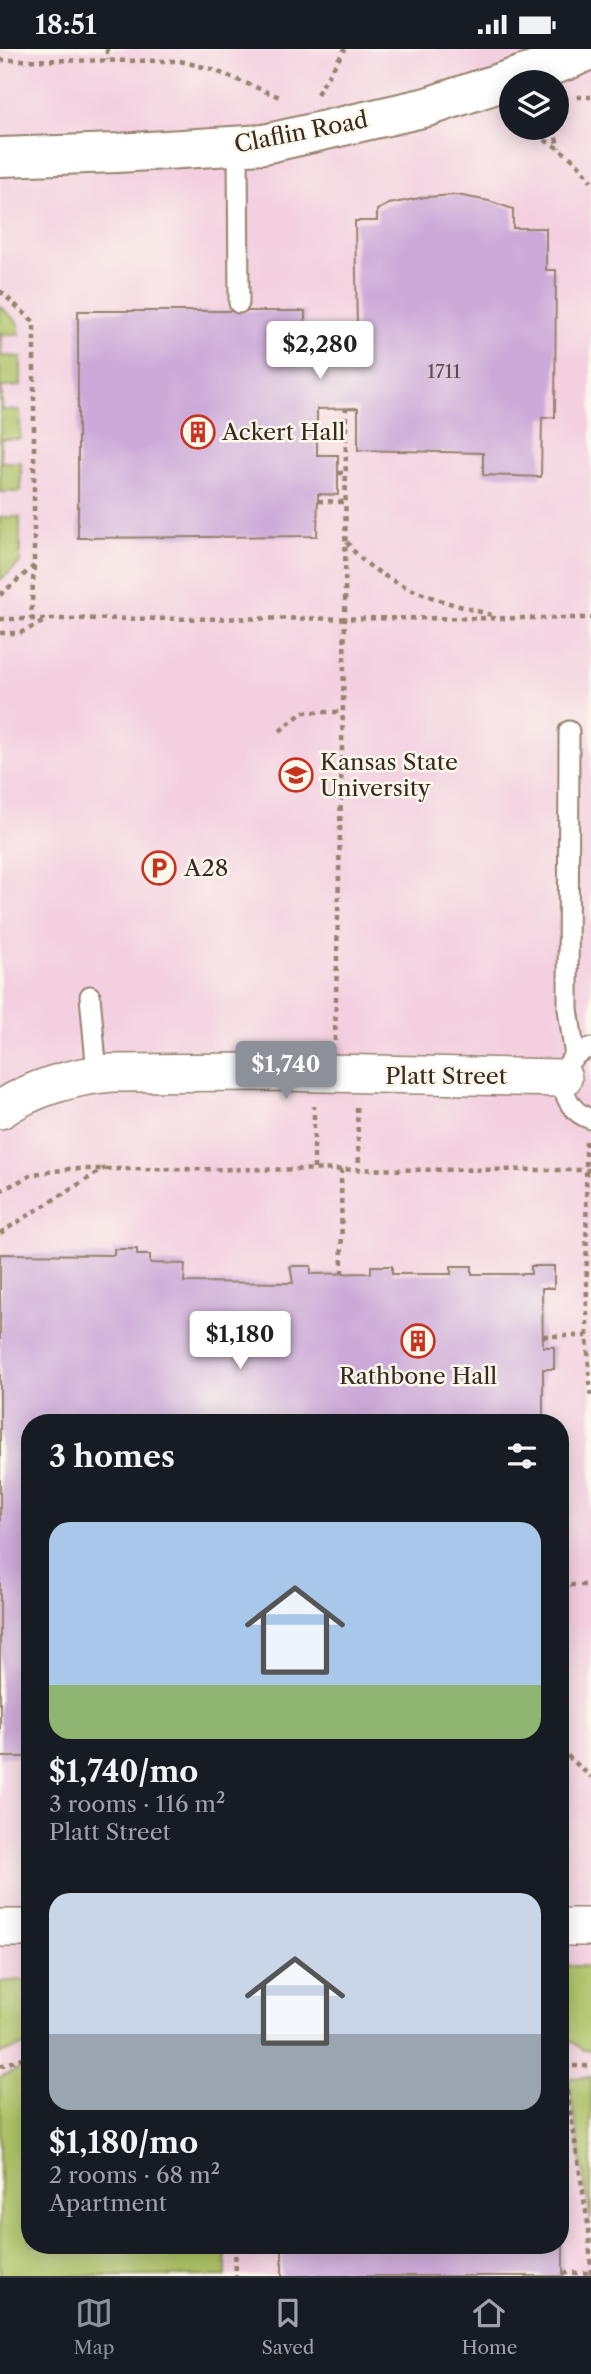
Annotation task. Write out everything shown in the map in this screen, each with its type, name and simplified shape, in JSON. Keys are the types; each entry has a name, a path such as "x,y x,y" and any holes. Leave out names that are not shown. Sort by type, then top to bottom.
{"street":[{"name":"Claflin Road","path":"0,157 264,144 426,107 568,60 591,49"},
{"name":"Platt Street","path":"0,1110 26,1094 97,1074 279,1072 576,1061"},
{"path":"569,1927 591,1927"},
{"path":"0,1928 21,1928"}],"lane":[{"path":"238,146 239,303"},
{"path":"569,731 568,1009 576,1061 563,1090 576,1112 589,1119"},
{"path":"90,996 97,1074"}],"path":[{"path":"107,49 107,60"},
{"path":"317,94 345,49"},
{"path":"1,59 180,61 211,69 282,99"},
{"path":"577,97 591,97"},
{"path":"545,140 559,148 591,181"},
{"path":"557,140 559,148"},
{"path":"0,292 34,322 34,565 31,619"},
{"path":"335,1043 345,620 346,408"},
{"path":"338,473 345,473"},
{"path":"318,502 345,502"},
{"path":"345,540 366,564 399,583 459,606 500,616"},
{"path":"0,595 34,565"},
{"path":"0,619 345,620 500,616 591,618"},
{"path":"0,633 20,633 49,619"},
{"path":"280,731 303,712 343,712"},
{"path":"314,1169 314,1104 324,1105"},
{"path":"345,1104 357,1104 359,1169"},
{"path":"589,1119 587,1336 591,1399"},
{"path":"0,1233 106,1168"},
{"path":"0,1191 34,1174 69,1169 589,1170"},
{"path":"341,1169 342,1274"},
{"path":"587,1270 591,1265"},
{"path":"543,1336 587,1336"},
{"path":"569,1585 591,1585"},
{"path":"569,1757 591,1777"},
{"path":"0,2066 21,2058"},
{"path":"569,2065 591,2066"},
{"path":"563,2273 591,2274 589,2230 569,2111"},
{"path":"235,2254 236,2276"}],"shaded area":[{"name":"Kansas State University","path":"0,49 591,49 591,2276 0,2276"}],"green space":[{"path":"0,306 19,324 19,334 2,335 1,356 21,357 21,386 2,387 2,410 20,410 20,439 1,439 1,462 21,462 21,492 0,492"},
{"path":"0,517 20,517 20,563 0,580"},
{"path":"569,1966 591,1967 591,2050 584,2050 569,2039"},
{"path":"21,1980 21,2046 0,2054 0,1982"},
{"path":"21,2069 21,2254 226,2254 226,2276 0,2276 0,2077"},
{"path":"591,2077 591,2221 569,2083 570,2078"}],"building":[{"path":"457,195 513,209 513,228 546,228 546,270 556,270 555,417 542,418 541,477 483,475 483,453 358,450 358,408 317,409 317,455 338,455 338,495 318,494 317,536 78,538 78,311 305,311 305,334 333,334 333,328 357,328 355,221 377,221 377,210 389,204 425,197"},
{"path":"114,1249 137,1249 137,1255 150,1255 150,1263 185,1264 184,1282 293,1283 290,1266 311,1266 311,1274 371,1273 371,1266 392,1266 392,1274 451,1274 451,1266 472,1266 472,1274 531,1274 531,1266 554,1266 554,1288 542,1288 543,1347 554,1347 554,1369 543,1369 543,1414 21,1414 21,1757 0,1757 0,1254 114,1255"},
{"path":"282,2254 563,2254 563,2276 282,2276"}],"place":[{"name":"Ackert Hall","path":"198,432"},
{"name":"Kansas State University","path":"296,775"},
{"name":"A28","path":"159,868"},
{"name":"Rathbone Hall","path":"418,1341"}]}
